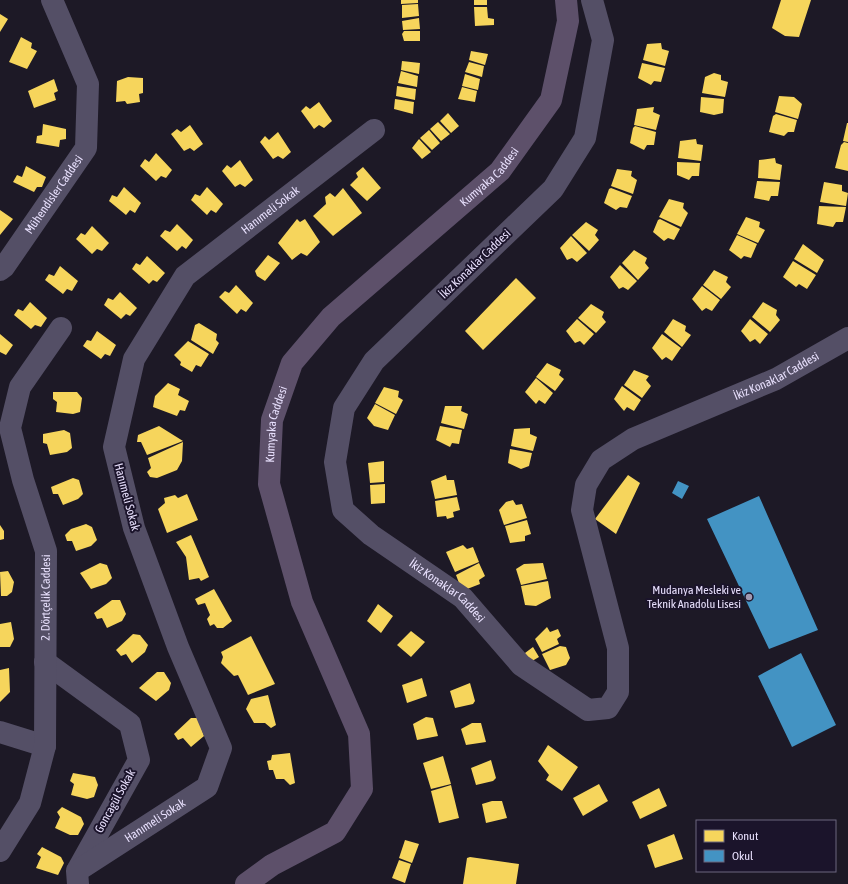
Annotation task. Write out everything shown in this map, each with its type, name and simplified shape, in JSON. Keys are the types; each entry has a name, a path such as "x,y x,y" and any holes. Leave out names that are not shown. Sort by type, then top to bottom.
{"main road":[{"name":"Kumyaka Caddesi","path":"246,884 272,865 335,832 362,789 359,734 302,602 269,484 272,420 292,363 331,317 500,171 551,100 568,21 566,0"}],"street":[{"name":"Mühendisler Caddesi","path":"0,270 4,267 86,148 88,84 52,0"},
{"name":"İkiz Konaklar Caddesi","path":"592,0 603,40 585,138 553,189 374,361 344,408 335,462 343,510 371,534 463,598 521,665 588,710 608,708 618,692 618,648 582,510 586,484 601,460 633,439 776,379 848,338"},
{"name":"Hanımeli Sokak","path":"75,880 207,787 221,748 178,647 134,528 114,447 134,359 185,276 374,130"},
{"name":"2. Dörtçelik Caddesi","path":"0,851 30,803 45,746 46,551 23,480 10,428 20,386 62,328"},
{"name":"Goncagül Sokak","path":"45,662 130,724 138,760 75,880"},
{"path":"0,732 45,746"}],"building: Konut":[{"path":"401,0 418,0 418,3 401,4"},
{"path":"474,0 487,0 487,5 474,5"},
{"path":"781,0 811,0 799,37 785,36 772,28"},
{"path":"418,4 419,16 402,18 402,5"},
{"path":"474,7 487,7 488,18 494,19 494,25 475,26"},
{"path":"0,14 8,19 0,32"},
{"path":"419,18 420,29 403,30 402,21"},
{"path":"404,31 420,31 420,41 404,41 402,34"},
{"path":"21,37 32,43 31,48 37,51 27,69 9,62"},
{"path":"661,43 662,49 669,51 665,66 643,60 647,44"},
{"path":"471,51 488,54 485,65 469,60"},
{"path":"402,61 420,63 419,74 401,70"},
{"path":"469,62 484,66 482,77 465,72"},
{"path":"642,63 665,68 661,82 654,81 651,85 638,78"},
{"path":"401,71 418,76 417,87 398,83"},
{"path":"714,73 721,75 721,80 728,82 725,97 702,93 705,77"},
{"path":"465,74 480,79 478,90 462,86"},
{"path":"128,77 143,78 143,93 139,94 140,102 127,104 125,101 116,102 117,81"},
{"path":"54,79 58,91 54,93 56,100 34,108 28,91"},
{"path":"397,86 416,89 415,100 396,96"},
{"path":"462,87 477,91 475,102 458,99"},
{"path":"779,96 794,97 802,104 798,119 775,112"},
{"path":"701,97 724,99 723,113 714,115 700,112"},
{"path":"395,99 414,102 413,114 394,109"},
{"path":"319,102 332,121 324,128 319,125 314,129 301,111 306,106 310,109"},
{"path":"654,107 653,112 660,115 656,130 634,125 637,109"},
{"path":"448,113 459,126 451,133 440,121"},
{"path":"776,114 797,120 794,132 788,132 784,136 769,132 773,116"},
{"path":"438,122 450,134 441,141 430,129"},
{"path":"848,123 848,142 843,141"},
{"path":"43,124 66,129 66,139 60,140 59,147 36,143 37,136 42,135"},
{"path":"190,125 203,144 194,151 190,148 184,151 171,134 177,129 181,132"},
{"path":"635,126 656,132 654,145 647,145 644,150 630,143 633,128"},
{"path":"429,130 440,143 432,150 420,138"},
{"path":"278,132 291,152 283,159 278,156 273,159 260,142 265,136 269,140"},
{"path":"419,139 431,152 422,159 412,148"},
{"path":"696,139 697,144 703,145 701,161 678,158 680,141"},
{"path":"844,142 848,143 848,171 835,168 841,145"},
{"path":"156,153 172,170 166,178 161,176 156,181 140,166 145,159 149,162"},
{"path":"775,158 776,163 782,165 780,180 758,178 759,160"},
{"path":"240,160 253,180 245,187 240,184 235,187 222,171 227,165 231,168"},
{"path":"677,162 700,163 699,176 692,176 689,180 677,175"},
{"path":"26,166 46,177 42,187 37,187 34,192 13,182 17,175 22,177"},
{"path":"363,167 381,188 367,201 350,185 358,177 356,173"},
{"path":"617,169 632,171 631,176 637,180 633,194 611,186"},
{"path":"757,181 780,182 778,196 771,196 769,201 754,198"},
{"path":"824,182 842,185 842,191 848,193 846,206 820,202"},
{"path":"124,187 141,203 135,213 130,210 126,215 109,201 112,195 117,197"},
{"path":"207,187 223,204 216,213 211,210 207,215 191,200 195,194 200,196"},
{"path":"343,188 362,213 333,236 313,216 326,204 325,197 330,193 335,197"},
{"path":"611,188 632,196 627,208 620,207 616,210 604,203 609,189"},
{"path":"669,199 684,203 683,208 688,213 681,227 659,217"},
{"path":"819,206 846,207 843,222 836,222 833,227 817,224"},
{"path":"0,210 13,219 0,235"},
{"path":"746,217 760,222 759,227 765,230 758,243 737,234"},
{"path":"297,219 300,222 305,219 320,242 307,256 301,253 292,260 278,243"},
{"path":"660,219 680,229 674,240 668,238 664,241 653,232 658,220"},
{"path":"586,222 598,230 595,235 599,240 589,251 572,235"},
{"path":"177,224 193,240 186,249 182,246 177,251 160,236 165,230 170,232"},
{"path":"92,226 109,243 102,251 97,249 92,254 76,239 81,233 85,235"},
{"path":"737,235 757,244 751,258 744,256 741,259 729,250"},
{"path":"571,236 587,253 577,262 572,258 567,260 560,248"},
{"path":"803,244 824,260 817,273 794,259"},
{"path":"634,250 647,258 645,263 649,268 638,280 622,263"},
{"path":"268,255 280,263 265,281 257,276 255,271"},
{"path":"147,256 165,273 157,282 153,280 149,284 132,269 136,263 140,265"},
{"path":"793,261 816,275 807,289 799,284 796,287 783,277"},
{"path":"620,265 637,281 628,290 623,287 619,289 610,277"},
{"path":"60,266 78,281 72,291 67,289 63,294 45,280 49,274 54,276"},
{"path":"714,270 728,277 726,282 731,287 721,299 703,285"},
{"path":"516,278 536,298 483,350 465,331"},
{"path":"236,285 253,303 246,312 241,309 237,314 219,297 225,291 229,293"},
{"path":"702,286 720,300 712,311 706,308 702,311 692,299"},
{"path":"120,292 137,308 130,316 126,314 121,319 104,305 108,298 113,300"},
{"path":"30,302 47,318 41,327 35,325 31,329 14,315 18,309 23,311"},
{"path":"763,302 777,310 776,315 780,320 770,332 752,317"},
{"path":"591,304 604,312 602,317 606,322 596,333 578,318"},
{"path":"577,319 594,334 584,345 580,341 575,343 566,331"},
{"path":"673,319 686,326 685,331 691,335 682,347 664,332"},
{"path":"750,319 768,334 760,344 755,339 750,342 741,331"},
{"path":"199,323 217,334 216,340 219,343 213,354 191,340 195,325"},
{"path":"97,331 116,345 110,356 105,354 101,359 83,346 87,340 91,341"},
{"path":"0,334 13,345 6,355 0,352"},
{"path":"662,334 681,348 672,361 666,357 662,360 652,348"},
{"path":"188,341 209,354 201,367 196,365 192,372 180,365 181,362 174,355"},
{"path":"547,363 561,370 559,375 564,379 555,391 536,377"},
{"path":"634,370 649,376 646,380 651,386 642,398 624,385"},
{"path":"536,378 553,393 545,404 539,400 536,404 525,392"},
{"path":"168,383 180,389 178,395 189,401 185,411 180,410 177,416 153,407 155,396"},
{"path":"622,386 641,400 634,411 627,407 624,411 614,399"},
{"path":"384,387 399,391 398,397 403,400 396,414 375,403"},
{"path":"53,392 77,392 82,398 80,412 73,414 56,412 57,402 53,399"},
{"path":"375,404 395,415 388,430 374,426 367,418"},
{"path":"445,406 462,406 461,411 468,414 464,429 441,423"},
{"path":"159,426 183,441 147,455 141,442 137,442 138,435"},
{"path":"440,426 462,430 459,444 452,443 450,447 436,440"},
{"path":"530,428 530,434 537,437 533,451 511,446 514,429"},
{"path":"64,430 70,433 72,448 67,452 50,455 47,444 43,443 43,434"},
{"path":"183,442 182,461 177,470 157,478 150,477 147,472 151,468 148,458"},
{"path":"510,449 532,453 529,466 521,469 508,463"},
{"path":"384,461 384,482 370,483 368,463"},
{"path":"446,475 447,480 454,480 457,495 435,499 431,481"},
{"path":"628,475 640,483 616,534 595,519"},
{"path":"73,478 79,480 83,494 78,499 63,505 58,494 53,494 51,487"},
{"path":"385,484 385,503 371,504 370,485"},
{"path":"187,494 198,520 167,533 158,509 165,503 164,498 175,495 178,498"},
{"path":"457,497 460,510 453,512 454,517 447,519 446,516 437,517 435,501"},
{"path":"513,500 516,505 522,504 527,518 504,525 499,510 506,502"},
{"path":"527,520 531,534 525,536 525,541 510,543 505,526"},
{"path":"86,524 92,527 97,540 91,546 76,551 72,541 67,541 65,535 71,529"},
{"path":"0,525 4,531 4,539 0,540"},
{"path":"191,535 209,577 201,581 199,578 189,580 186,557 176,542"},
{"path":"463,545 467,549 473,547 479,562 455,572 446,552"},
{"path":"100,563 107,565 112,578 106,584 91,589 80,573"},
{"path":"479,563 485,576 479,580 480,584 462,591 456,575"},
{"path":"543,563 547,579 521,585 516,569 524,564"},
{"path":"8,571 14,582 12,592 7,596 1,596 0,572"},
{"path":"548,581 551,598 536,606 525,605 521,586"},
{"path":"214,589 232,621 223,628 217,628 214,624 210,626 207,619 210,615 205,603 198,605 195,599"},
{"path":"112,600 120,600 126,614 122,621 107,628 102,618 97,619 94,613"},
{"path":"378,604 393,616 381,633 367,621"},
{"path":"11,622 14,639 10,647 0,647 0,624"},
{"path":"547,627 550,632 558,629 561,636 557,639 559,644 542,652 535,639"},
{"path":"411,631 425,642 411,657 397,645"},
{"path":"133,634 140,635 148,645 145,652 132,663 126,654 121,656 116,650"},
{"path":"251,636 275,684 248,695 238,675 234,676 221,663 223,657 221,652"},
{"path":"560,646 566,647 570,658 566,665 550,670 542,654"},
{"path":"533,647 539,657 527,664 521,656"},
{"path":"9,668 10,692 0,702 0,670"},
{"path":"157,672 164,672 171,683 169,690 156,701 139,688"},
{"path":"422,678 427,696 407,703 402,685"},
{"path":"470,683 475,701 473,704 455,708 450,691"},
{"path":"268,695 276,725 271,728 265,723 254,723 246,709 251,699"},
{"path":"426,717 433,718 438,736 417,740 413,724"},
{"path":"191,718 198,718 204,736 191,747 183,738 178,740 174,734"},
{"path":"472,723 481,723 486,742 466,745 461,729"},
{"path":"548,745 578,767 562,791 546,780 549,775 538,761"},
{"path":"290,753 295,783 290,785 284,779 276,779 273,770 269,770 267,761 271,760 272,755"},
{"path":"443,756 451,784 431,789 423,763"},
{"path":"491,760 496,778 493,781 476,785 471,768"},
{"path":"73,773 95,777 98,785 94,797 87,799 71,795 74,784 70,781"},
{"path":"599,784 608,801 583,816 573,798"},
{"path":"451,785 459,818 439,823 431,791"},
{"path":"659,788 667,806 640,819 632,802"},
{"path":"492,801 502,801 507,818 486,823 482,804"},
{"path":"62,807 81,817 84,824 78,835 70,835 55,828 60,817 57,812"},
{"path":"674,834 683,859 655,868 647,845"},
{"path":"405,840 419,844 412,863 399,858"},
{"path":"42,847 61,857 64,863 58,875 36,868 41,857 37,854"},
{"path":"470,857 519,864 516,884 463,884 467,858"},
{"path":"399,860 411,864 405,883 392,878"}],"building: Okul":[{"path":"678,481 689,486 682,499 672,493"},
{"path":"759,496 818,630 769,649 707,519"},
{"path":"801,653 836,725 792,747 758,676"}],"place":[{"name":"Mudanya Mesleki ve Teknik Anadolu Lisesi","path":"749,597"}]}
